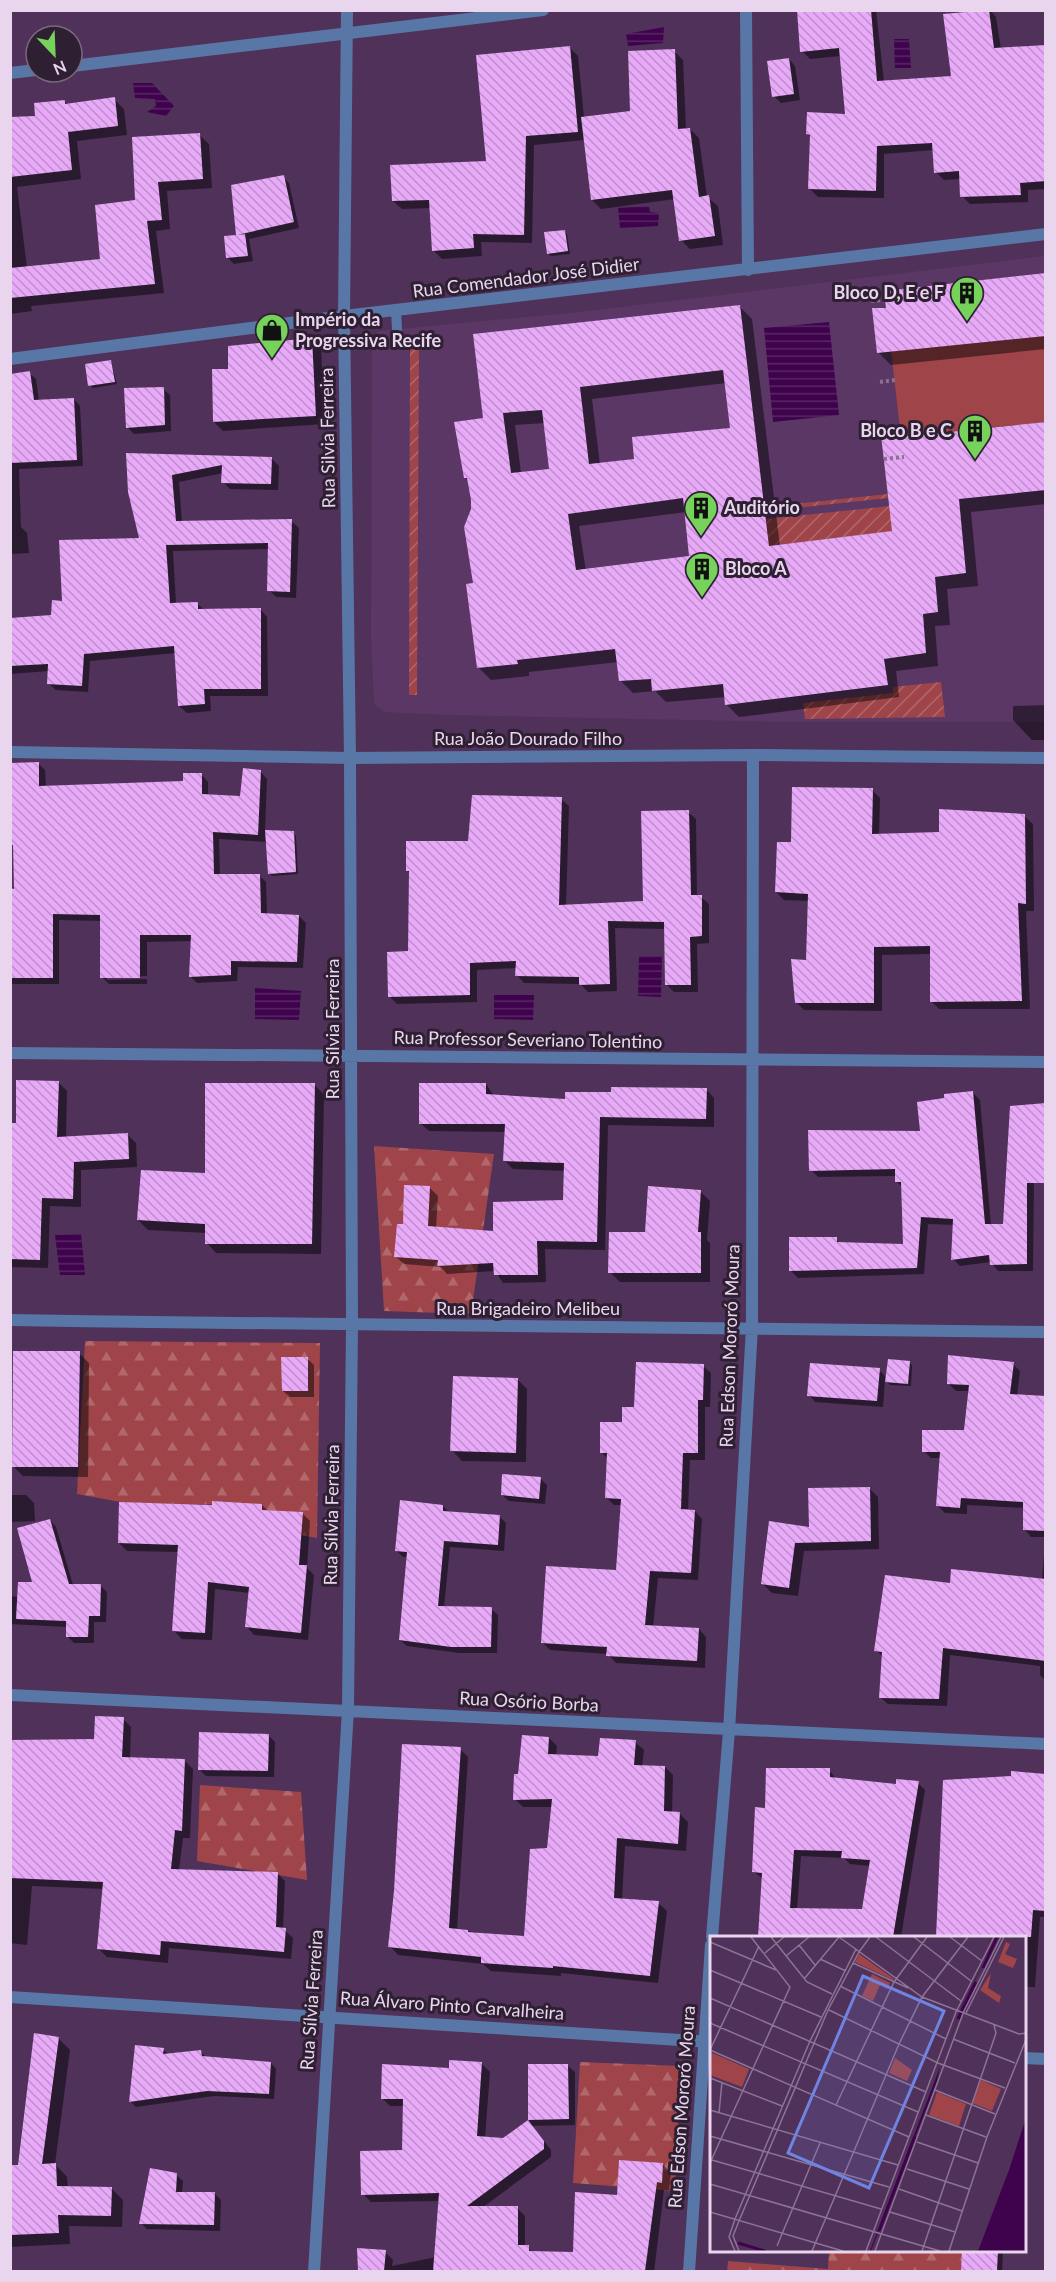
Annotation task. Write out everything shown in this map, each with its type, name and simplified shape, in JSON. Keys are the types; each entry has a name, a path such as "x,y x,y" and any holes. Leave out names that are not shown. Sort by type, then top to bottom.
{"street":[{"name":"Rua Silvia Ferreira","path":"346,10 344,316 350,758"},
{"path":"84,65 543,10"},
{"path":"746,10 748,270"},
{"name":"Rua Comendador José Didier","path":"10,359 344,316 1046,234"},
{"name":"Rua João Dourado Filho","path":"10,752 350,758 753,755 1046,758"},
{"name":"Rua Edson Mororó Moura","path":"712,1936 729,1731 752,1327 753,755"},
{"name":"Rua Sílvia Ferreira","path":"314,2271 348,1710 352,1326 350,758"},
{"name":"Rua Professor Severiano Tolentino","path":"10,1053 350,1055 751,1062 1046,1062"},
{"name":"Rua Brigadeiro Melibeu","path":"10,1320 352,1326 752,1327 1046,1332"},
{"name":"Rua Osório Borba","path":"10,1695 348,1710 729,1731 1046,1744"},
{"name":"Rua Edson Mororó Moura","path":"689,2271 707,2042 710,1969"},
{"name":"Rua Álvaro Pinto Carvalheira","path":"10,1997 707,2042"},
{"path":"1026,2058 1046,2059"}],"lane":[{"path":"396,311 397,329"}],"path":[{"path":"871,301 885,300"},
{"path":"880,382 894,380"},
{"path":"884,459 904,457"}],"shaded area":[{"path":"664,27 663,43 628,46 626,34"},
{"path":"894,39 909,39 911,68 895,68"},
{"path":"133,83 152,83 174,106 166,116 147,112 156,106 155,99 135,98"},
{"path":"649,206 650,212 659,213 658,226 620,228 618,208"},
{"path":"1045,256 1045,722 787,722 447,715 384,712 374,704 371,638 372,344 378,331 580,312"},
{"path":"829,322 839,415 773,422 764,328"},
{"path":"639,956 662,956 661,997 638,996"},
{"path":"255,988 301,991 299,1020 255,1019"},
{"path":"494,995 534,995 533,1020 494,1019"},
{"path":"81,1234 85,1275 60,1275 55,1235"}],"green space":[{"path":"1045,336 1045,422 901,437 891,351"},
{"path":"410,347 419,347 417,695 409,695"},
{"path":"888,494 888,498 777,510 776,506"},
{"path":"900,505 903,530 769,546 766,519"},
{"path":"941,682 945,717 805,719 803,703 893,693 893,687"},
{"path":"374,1146 494,1154 471,1314 384,1311"},
{"path":"85,1341 320,1343 317,1538 77,1494"},
{"path":"200,1785 301,1792 307,1880 197,1861"},
{"path":"580,2062 681,2066 675,2191 573,2183"},
{"path":"829,2252 969,2252 970,2271 727,2272 728,2261 828,2269"}],"building":[{"path":"797,10 871,10 877,81 951,76 943,14 989,10 994,48 1046,45 1046,181 1020,183 1021,195 960,197 959,171 934,173 932,143 877,146 876,191 808,189 810,135 806,134 807,112 845,114 839,48 800,52"},
{"path":"570,46 578,132 526,136 524,235 473,234 474,248 432,251 429,200 392,201 390,165 486,161 476,55"},
{"path":"675,49 678,129 690,128 699,197 709,195 715,236 679,241 672,190 591,200 581,117 630,111 628,51"},
{"path":"789,58 794,94 772,97 767,61"},
{"path":"115,97 118,126 68,132 72,170 10,177 10,117 35,116 34,103 65,100 65,104"},
{"path":"200,133 203,179 158,182 162,220 147,221 155,284 10,298 10,268 100,259 95,205 135,200 132,137"},
{"path":"284,175 294,222 237,235 245,234 248,256 226,258 224,236 236,235 231,185"},
{"path":"565,230 568,251 547,254 544,232"},
{"name":"Bloco D, E e F","path":"1046,273 1046,336 877,353 872,308 886,308 884,291"},
{"path":"740,305 769,546 892,531 881,435 900,434 901,437 1046,422 1046,490 959,499 966,573 935,577 938,612 923,614 926,653 884,659 888,685 725,705 723,684 652,691 651,679 619,681 615,649 517,660 518,664 477,668 466,584 473,583 464,527 471,509 471,500 467,478 464,478 454,422 483,418 473,334","holes":["723,370 730,428 632,437 634,459 589,464 580,387","542,410 549,469 511,473 503,413","683,498 689,556 576,570 568,514"]},
{"path":"312,338 316,416 213,422 212,369 228,369 228,346"},
{"path":"111,360 115,382 88,386 85,364"},
{"path":"30,371 34,400 74,398 77,460 10,463 10,374"},
{"path":"164,387 165,425 126,428 124,388"},
{"path":"126,453 272,457 271,484 221,483 222,465 172,475 176,521 292,519 290,592 267,591 268,543 166,545 170,603 198,602 198,609 261,608 261,689 204,689 205,704 178,706 174,646 84,654 82,686 47,684 48,664 10,666 10,618 51,615 52,600 62,601 59,540 139,538 128,492"},
{"path":"39,762 39,786 183,781 183,773 202,773 202,794 240,796 243,768 261,770 258,835 213,832 214,874 260,874 261,913 299,915 297,962 231,961 231,975 189,977 191,935 140,935 140,978 100,978 100,915 53,914 53,978 10,978 10,888 14,889 13,845 10,845 10,763"},
{"path":"792,787 873,788 872,834 939,832 939,809 1025,814 1026,904 1018,903 1022,1001 930,1002 930,946 874,947 874,1003 795,1003 791,959 806,960 808,894 775,892 777,842 791,842"},
{"path":"472,795 562,797 559,905 643,901 641,811 689,810 691,895 702,895 702,936 690,937 691,985 665,985 664,922 608,921 610,984 579,985 579,977 515,976 516,961 470,963 470,995 388,997 387,952 408,951 409,871 406,871 406,841 468,841"},
{"path":"265,830 294,831 296,872 268,874"},
{"path":"16,1080 59,1081 57,1137 128,1133 129,1159 74,1162 73,1199 42,1198 40,1260 10,1259 10,1123 16,1123"},
{"path":"205,1083 315,1083 312,1244 205,1244 205,1224 137,1220 141,1170 205,1173"},
{"path":"419,1083 486,1083 486,1094 565,1099 565,1092 611,1092 611,1087 707,1088 706,1119 600,1117 597,1242 537,1241 538,1275 494,1275 493,1263 437,1266 438,1260 394,1257 397,1224 403,1224 404,1185 430,1186 428,1226 493,1231 493,1202 563,1200 564,1163 503,1161 505,1124 419,1124"},
{"path":"973,1091 985,1224 1003,1224 1010,1106 1046,1103 1046,1183 1027,1183 1027,1264 990,1265 989,1255 951,1260 953,1219 921,1217 917,1268 789,1271 789,1237 837,1237 837,1242 903,1244 901,1182 895,1182 895,1169 809,1171 808,1130 920,1131 917,1102 944,1098 944,1094"},
{"path":"648,1186 701,1190 698,1232 701,1232 701,1273 608,1273 609,1232 645,1232"},
{"path":"13,1351 80,1351 78,1467 12,1467"},
{"path":"948,1355 1014,1362 1010,1394 1046,1396 1046,1531 1023,1530 1023,1502 961,1498 960,1508 936,1506 940,1452 922,1452 922,1430 964,1430 969,1385 947,1384"},
{"path":"281,1357 308,1357 308,1391 282,1391"},
{"path":"888,1359 910,1361 908,1384 885,1382"},
{"path":"636,1362 704,1364 703,1400 698,1400 698,1453 683,1453 681,1509 695,1510 691,1573 650,1571 645,1625 699,1628 697,1661 606,1656 607,1647 541,1643 546,1566 616,1570 621,1499 605,1498 607,1453 600,1453 600,1422 622,1422 622,1407 634,1407"},
{"path":"810,1363 880,1368 877,1401 807,1396"},
{"path":"453,1376 518,1378 516,1453 450,1451"},
{"path":"502,1474 541,1477 539,1499 501,1495"},
{"path":"870,1487 871,1541 795,1543 789,1588 761,1584 769,1521 809,1527 808,1488"},
{"path":"400,1500 443,1505 443,1511 500,1515 498,1545 444,1541 438,1606 492,1607 491,1647 451,1647 399,1640 407,1552 395,1551"},
{"path":"212,1501 262,1504 262,1510 303,1512 299,1565 307,1565 301,1633 245,1627 249,1587 208,1582 205,1633 172,1631 178,1545 118,1543 119,1502 212,1505"},
{"path":"50,1519 69,1584 101,1584 100,1616 89,1616 88,1637 66,1637 66,1621 16,1619 18,1582 32,1582 17,1528"},
{"path":"951,1569 1046,1579 1046,1661 943,1648 939,1699 879,1698 882,1652 874,1651 885,1575 950,1583"},
{"path":"95,1716 124,1717 122,1757 185,1759 182,1831 175,1830 171,1869 278,1872 276,1927 286,1928 284,1952 161,1941 160,1955 97,1949 103,1882 10,1878 10,1740 94,1739"},
{"path":"199,1732 269,1734 268,1771 198,1770"},
{"path":"522,1735 549,1737 548,1754 598,1756 600,1738 636,1740 634,1765 665,1766 664,1811 680,1812 678,1844 617,1838 614,1898 659,1901 650,1976 553,1966 553,1968 481,1963 481,1957 388,1947 394,1891 402,1744 461,1747 449,1928 468,1930 468,1932 524,1936 530,1849 547,1848 552,1799 513,1800 514,1774 518,1774"},
{"path":"766,1768 830,1768 830,1777 896,1784 896,1779 919,1781 893,1936 758,1936 762,1873 752,1872 755,1807 765,1808","holes":["794,1850 842,1851 841,1858 870,1860 862,1909 790,1908"]},
{"path":"1011,1771 1046,1774 1046,1911 1033,1910 1031,1937 936,1936 943,1780 1011,1776"},
{"path":"34,2033 59,2037 42,2164 56,2163 57,2186 112,2187 111,2216 58,2215 59,2233 10,2235 10,2165 18,2165"},
{"path":"135,2045 164,2048 163,2054 201,2050 202,2056 271,2062 269,2094 207,2091 129,2102"},
{"path":"449,2060 482,2062 477,2136 503,2138 528,2120 544,2141 544,2149 467,2206 518,2206 518,2245 529,2245 529,2251 573,2252 575,2192 617,2195 619,2160 663,2163 662,2183 657,2182 645,2271 433,2271 439,2193 361,2195 360,2151 402,2150 403,2099 381,2099 382,2064 449,2068"},
{"path":"528,2064 568,2064 569,2119 528,2120"},
{"path":"150,2168 177,2173 176,2192 215,2192 214,2225 139,2224"},
{"path":"357,2248 386,2250 384,2271 358,2271"},
{"path":"962,2252 998,2252 997,2271 961,2271"}],"place":[{"name":"Bloco D, E e F","path":"967,322"},
{"name":"Império da Progressiva Recife","path":"272,359"},
{"name":"Bloco B e C","path":"975,460"},
{"name":"Auditório","path":"701,537"},
{"name":"Bloco A","path":"702,598"}]}
